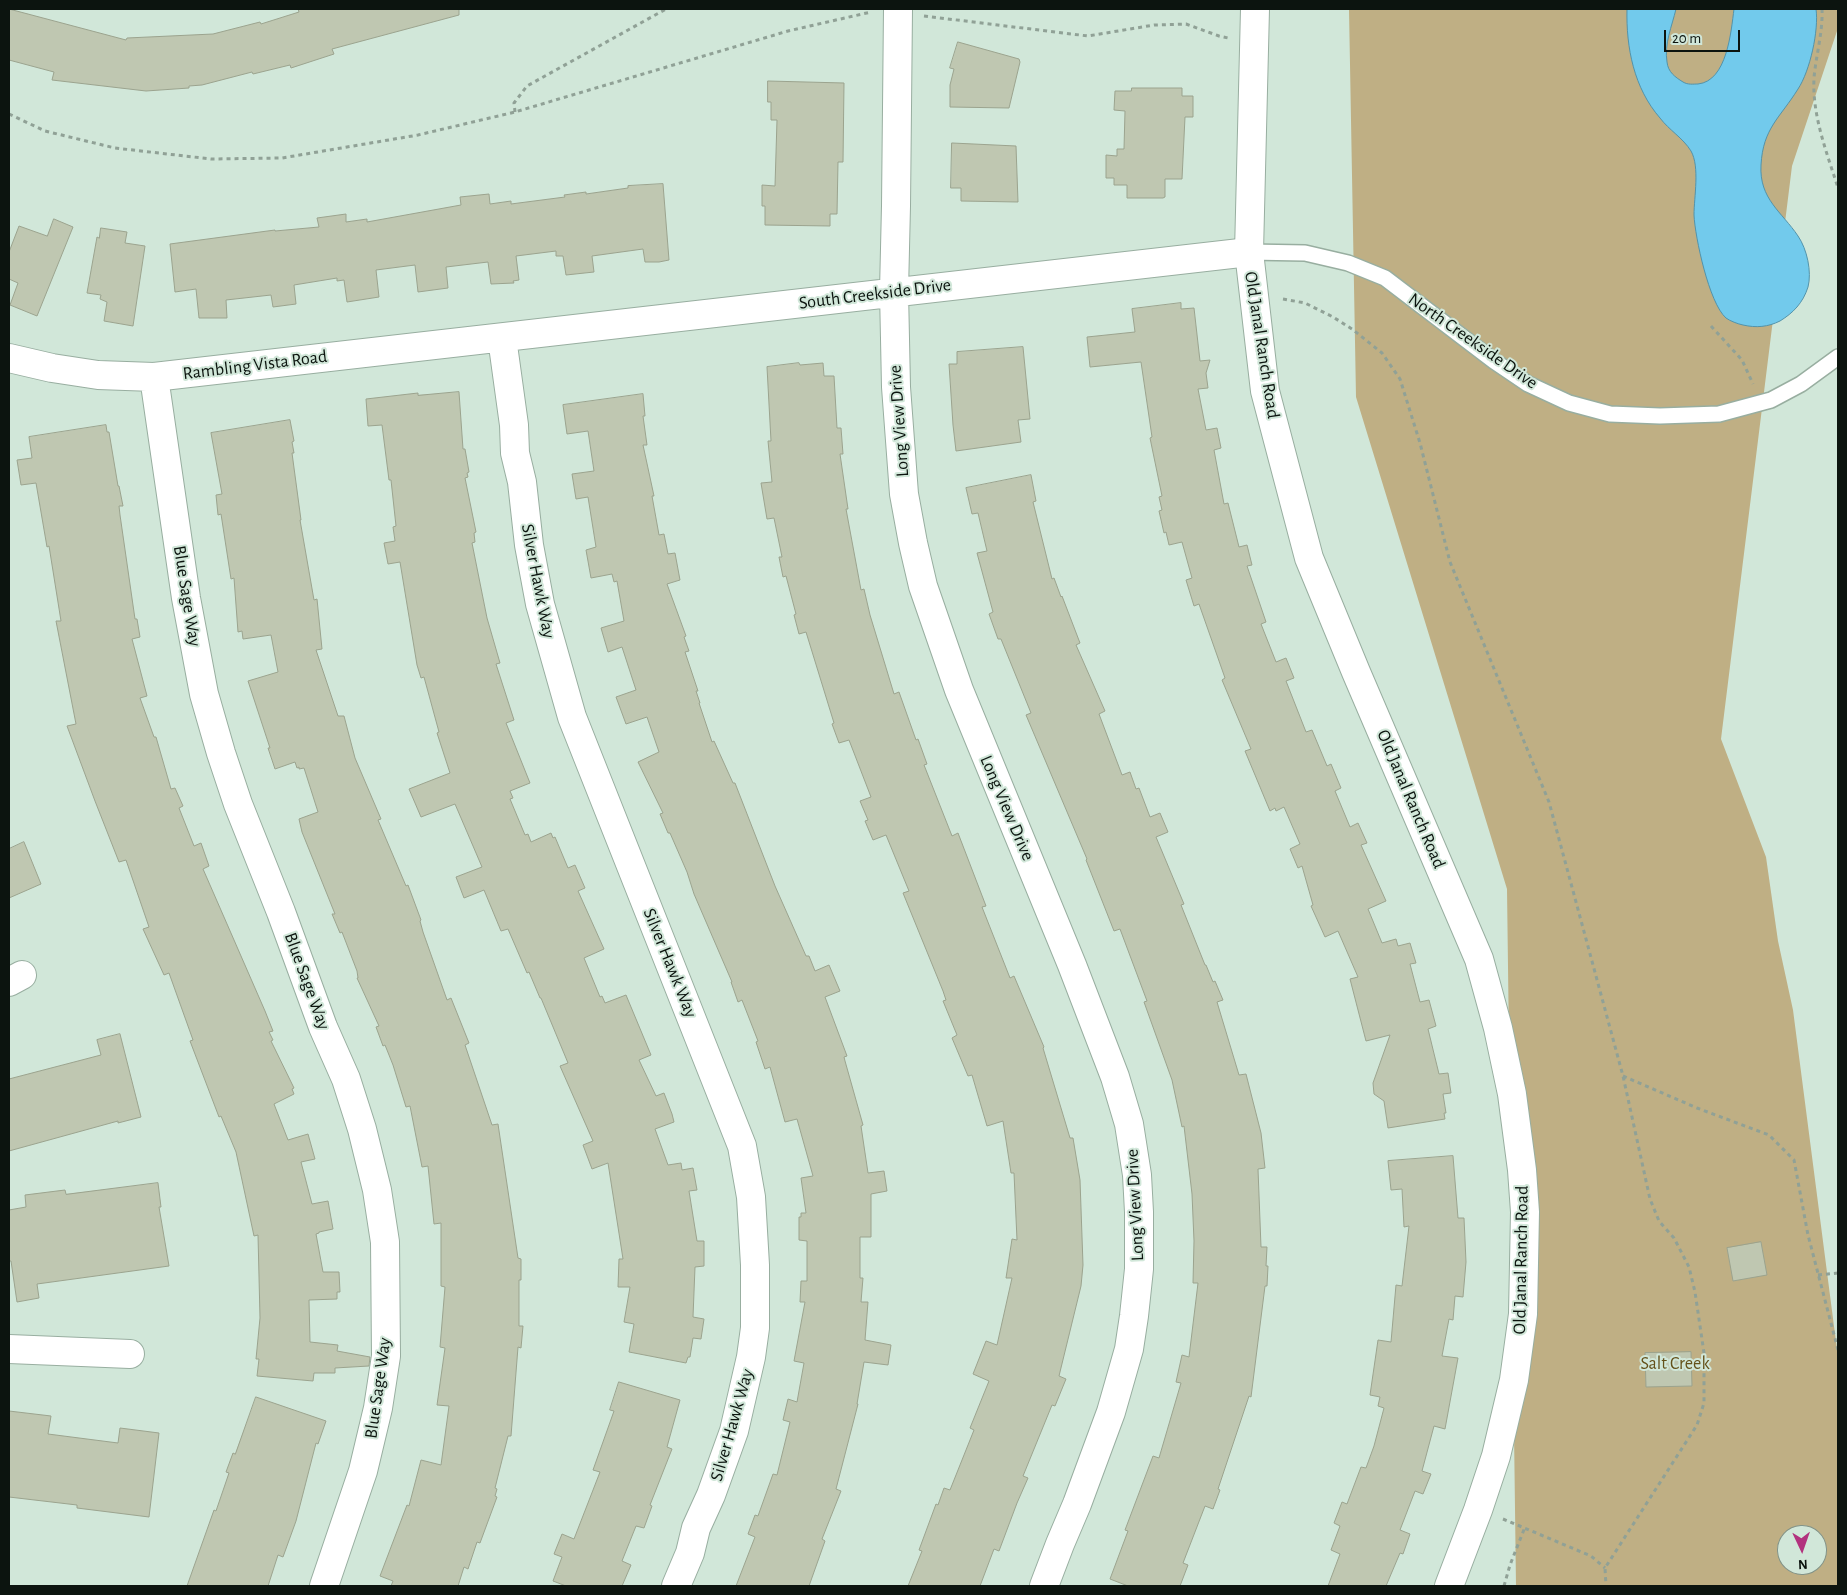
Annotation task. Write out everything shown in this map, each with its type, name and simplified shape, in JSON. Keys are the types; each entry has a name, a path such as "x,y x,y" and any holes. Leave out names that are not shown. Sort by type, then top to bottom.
{"street":[{"name":"Old Janal Ranch Road","path":"1255,9 1248,252 1266,391 1309,558 1352,664 1479,959 1498,1028 1512,1094 1522,1170 1525,1212 1523,1314 1514,1380 1496,1456 1450,1586"},
{"name":"Long View Drive","path":"898,10 894,291 897,397 904,494 913,543 923,586 964,704 1103,1044 1129,1124 1137,1174 1139,1212 1138,1269 1129,1349 1110,1412 1077,1504 1044,1586"},
{"name":"South Creekside Drive","path":"502,338 894,291 1248,252"},
{"name":"Rambling Vista Road","path":"9,358 52,368 98,374 154,377 502,338"},
{"name":"Silver Hawk Way","path":"502,338 514,425 515,453 522,482 529,545 540,604 553,655 572,717 742,1146 751,1197 755,1265 754,1328 751,1357 740,1409 731,1439 711,1495 696,1528 690,1553 676,1586"},
{"name":"Blue Sage Way","path":"154,377 186,598 204,694 238,804 281,912 322,1027 348,1088 364,1136 377,1190 386,1242 386,1356 378,1408 363,1471 324,1586"},
{"path":"9,1349 130,1354"}],"lane":[{"name":"North Creekside Drive","path":"1248,252 1305,253 1348,263 1386,278 1494,361 1528,384 1569,403 1610,414 1660,416 1719,414 1771,400 1801,384 1838,357"}],"path":[{"path":"515,112 514,102 527,86 666,9"},
{"path":"1822,9 1814,79 1816,109 1823,140 1838,188"},
{"path":"9,114 44,131 115,148 211,159 282,158 418,135 515,112 788,31 872,11 898,10 931,18 1088,36 1154,25 1186,24 1219,36 1254,41"},
{"path":"1283,299 1305,303 1333,316 1382,353 1400,379 1420,443 1450,562 1549,802 1623,1076 1653,1208 1659,1220 1674,1238 1689,1267 1695,1292 1704,1353 1704,1403 1697,1425 1605,1568 1606,1586"},
{"path":"1711,326 1742,360 1756,389"},
{"path":"1623,1076 1697,1108 1769,1135 1794,1160 1808,1235 1838,1350"},
{"path":"1818,1274 1838,1273"},
{"path":"1478,1510 1524,1527 1591,1556 1605,1568"},
{"path":"1504,1586 1524,1527"}],"green space":[{"name":"Salt Creek","path":"1349,9 1838,9 1838,28 1792,166 1721,739 1766,857 1778,941 1793,1010 1838,1357 1838,1586 1516,1586 1507,889 1356,397"}],"water":[{"path":"1627,9 1676,9 1667,42 1666,55 1668,66 1677,78 1685,83 1698,84 1708,81 1721,65 1729,42 1734,9 1816,9 1815,39 1806,72 1798,89 1769,132 1762,152 1761,177 1764,187 1773,204 1801,241 1809,268 1808,287 1803,298 1789,315 1780,321 1771,325 1757,327 1736,323 1726,318 1714,299 1704,269 1695,225 1696,174 1694,158 1688,146 1651,106 1638,81 1630,53"}],"building":[{"path":"9,9 126,40 127,38 213,34 260,22 261,24 299,12 298,9 459,9 459,15 332,49 334,54 291,68 290,65 253,74 252,72 202,85 189,86 189,88 146,91 52,80 54,72 9,60"},
{"path":"958,42 1019,59 1020,62 1009,108 950,107 950,85 954,69 950,68"},
{"path":"768,81 844,83 843,162 838,162 837,214 830,214 830,226 765,225 765,206 762,206 762,185 775,186 777,120 771,120 771,102 768,102"},
{"path":"1132,88 1182,88 1182,96 1193,96 1193,117 1185,117 1182,179 1165,179 1165,197 1163,198 1127,198 1127,185 1114,185 1114,178 1106,178 1106,155 1117,156 1117,149 1124,149 1125,111 1114,110 1115,91 1131,91"},
{"path":"952,143 1016,146 1018,202 961,201 961,188 951,188"},
{"path":"663,184 669,260 645,262 643,249 592,256 594,272 566,275 563,256 556,256 556,251 516,256 519,280 513,281 514,283 491,284 488,262 446,267 448,288 418,292 415,265 376,270 379,297 347,302 344,280 337,281 337,278 294,285 296,304 273,307 271,295 226,300 227,318 199,318 196,289 175,292 170,244 275,230 319,227 317,218 346,214 346,222 367,219 367,222 461,205 460,197 489,194 490,204 511,201 511,204 565,197 564,195 628,188 628,186"},
{"path":"54,219 73,227 37,316 10,305 18,283 9,279 9,252 19,226 47,236"},
{"path":"101,228 127,232 125,243 145,246 133,326 104,321 107,302 100,299 101,295 87,293 97,237 99,238"},
{"path":"1181,303 1181,309 1194,308 1200,361 1210,360 1206,373 1208,388 1198,389 1206,430 1217,428 1221,448 1214,450 1224,504 1228,503 1239,547 1247,545 1252,565 1247,566 1266,622 1261,624 1276,662 1286,658 1294,678 1286,681 1306,732 1312,730 1327,766 1331,764 1341,788 1335,791 1350,827 1358,823 1367,843 1361,845 1386,901 1368,909 1382,943 1396,939 1398,946 1410,943 1416,963 1410,964 1420,1002 1429,1000 1436,1026 1428,1029 1439,1074 1448,1073 1451,1093 1443,1094 1445,1119 1388,1128 1384,1101 1374,1094 1373,1083 1390,1035 1366,1041 1350,979 1358,977 1338,931 1325,937 1311,906 1313,905 1302,866 1298,868 1290,849 1300,844 1284,807 1276,811 1275,808 1270,811 1245,751 1251,749 1222,680 1225,678 1199,604 1194,606 1186,580 1192,578 1182,542 1169,545 1166,532 1164,533 1159,511 1162,510 1159,497 1162,496 1150,438 1152,437 1141,362 1090,367 1087,337 1135,332 1132,309"},
{"path":"1023,347 1030,419 1018,420 1021,442 956,451 949,364 957,364 957,352"},
{"path":"799,363 800,365 823,363 824,376 834,376 837,428 841,428 843,454 840,454 848,509 846,509 861,590 864,589 894,694 899,692 916,740 918,739 927,764 924,765 952,836 958,833 986,906 982,907 1010,978 1014,976 1044,1047 1070,1138 1073,1138 1080,1180 1083,1265 1081,1286 1059,1376 1066,1379 1055,1406 1052,1405 1023,1476 1028,1478 999,1551 994,1549 980,1586 908,1586 922,1551 919,1550 936,1504 938,1505 944,1488 950,1490 974,1430 970,1428 989,1381 973,1374 986,1341 997,1345 1012,1278 1006,1278 1012,1239 1017,1240 1014,1173 1011,1173 1003,1121 987,1126 972,1075 968,1076 952,1038 957,1035 943,1001 946,1000 903,893 909,891 886,835 873,840 865,821 868,820 860,801 871,797 849,740 839,743 806,632 799,634 786,576 783,577 779,557 782,557 774,518 767,519 761,483 772,482 768,441 771,441 767,367"},
{"path":"459,392 463,449 465,449 469,472 467,473 468,477 465,478 476,532 474,533 475,542 472,543 487,618 500,663 496,664 514,720 506,723 530,783 510,791 513,798 510,799 525,835 528,834 531,842 551,833 553,838 555,837 568,868 575,865 585,888 578,891 604,949 584,958 600,997 602,996 605,1003 626,995 651,1055 639,1060 656,1096 664,1093 672,1114 674,1122 655,1129 668,1165 681,1163 682,1170 693,1168 697,1190 689,1191 697,1241 704,1241 704,1266 695,1267 693,1317 704,1319 701,1339 693,1338 690,1357 688,1357 686,1363 629,1352 634,1324 624,1322 630,1287 618,1287 619,1259 623,1259 608,1163 592,1169 583,1145 593,1141 560,1066 568,1063 541,998 529,972 527,973 508,929 501,931 484,890 464,898 456,877 482,867 455,804 421,817 409,789 450,773 437,733 439,732 424,677 421,678 417,665 400,562 388,564 384,543 395,541 393,527 396,526 391,480 389,480 382,425 368,426 366,399 418,393 418,395"},
{"path":"643,394 645,416 643,416 647,445 643,445 654,496 652,496 659,535 664,534 668,554 675,553 680,580 667,584 686,636 684,637 689,651 685,652 698,691 696,691 699,703 712,742 714,741 733,783 735,783 775,886 806,956 809,956 815,971 829,965 840,991 825,997 847,1056 844,1057 863,1125 861,1126 868,1173 884,1171 887,1191 871,1194 871,1237 860,1237 860,1278 863,1278 861,1302 868,1302 865,1340 891,1345 888,1365 864,1362 858,1404 836,1489 841,1491 822,1539 825,1541 809,1586 736,1586 755,1537 748,1534 755,1515 758,1516 773,1474 777,1475 790,1422 783,1420 788,1399 797,1402 804,1363 794,1361 805,1302 800,1302 801,1281 807,1281 807,1241 799,1240 799,1217 801,1217 801,1213 806,1213 801,1178 813,1176 797,1119 785,1122 770,1067 765,1069 756,1042 758,1041 742,1000 738,1002 732,982 694,894 687,872 660,814 663,813 638,762 659,752 647,717 626,724 616,697 636,690 622,647 608,652 601,628 624,621 617,581 614,582 612,574 591,578 586,550 596,547 588,497 576,499 572,474 594,471 588,431 567,434 563,405"},
{"path":"290,420 294,441 292,442 294,453 292,453 300,520 314,600 317,599 322,649 316,650 338,716 344,716 355,758 381,819 378,820 406,886 408,885 447,1000 451,998 469,1043 465,1045 492,1125 498,1124 518,1258 521,1259 519,1326 523,1326 521,1348 518,1347 511,1436 508,1436 495,1488 497,1489 495,1496 497,1497 480,1543 477,1542 468,1569 464,1567 458,1586 391,1586 393,1581 380,1576 407,1505 409,1506 421,1460 441,1465 449,1406 437,1405 445,1348 440,1347 445,1287 441,1286 441,1223 434,1224 428,1166 422,1167 410,1106 406,1107 393,1065 376,1027 379,1026 357,978 357,971 342,932 340,933 332,914 335,914 302,832 299,819 318,812 304,768 297,768 295,762 275,769 268,748 270,748 248,681 278,672 271,635 243,639 242,631 238,632 234,578 231,579 221,514 218,515 216,495 222,494 211,433"},
{"path":"106,425 123,506 119,506 120,515 135,619 137,619 140,637 132,639 147,696 140,698 154,737 156,737 171,789 175,788 183,806 179,808 194,846 201,843 209,866 203,869 273,1031 269,1032 273,1040 271,1041 294,1088 292,1089 294,1094 274,1104 288,1140 308,1134 315,1159 301,1162 312,1204 328,1201 333,1229 316,1234 323,1272 339,1272 340,1292 337,1292 337,1299 309,1300 310,1342 338,1345 337,1351 370,1357 369,1366 335,1368 335,1373 314,1373 313,1381 257,1376 259,1359 256,1359 260,1318 258,1235 254,1236 236,1152 221,1116 219,1117 190,1041 193,1040 169,973 164,975 143,929 149,927 126,860 119,862 67,726 76,724 56,621 61,621 49,546 47,547 36,483 21,485 17,460 32,458 29,437"},
{"path":"1031,475 1036,501 1033,502 1052,579 1054,578 1062,596 1080,643 1076,645 1105,711 1099,714 1122,775 1130,772 1136,789 1139,788 1150,817 1160,813 1168,832 1156,837 1184,904 1181,905 1205,965 1213,982 1215,981 1223,1000 1217,1002 1239,1075 1246,1074 1261,1133 1265,1168 1258,1169 1261,1247 1267,1247 1266,1266 1268,1266 1267,1286 1265,1286 1251,1397 1249,1396 1213,1509 1205,1506 1183,1563 1188,1565 1180,1586 1128,1586 1110,1579 1128,1531 1125,1530 1153,1456 1159,1458 1181,1383 1176,1382 1182,1355 1189,1357 1198,1283 1193,1283 1192,1194 1184,1126 1182,1127 1172,1080 1144,1002 1147,1001 1120,929 1114,931 1087,859 1026,715 1031,713 989,614 993,612 977,553 987,551 978,513 972,514 966,488"},
{"path":"24,842 41,884 9,898 9,849"},
{"path":"120,1034 141,1117 118,1123 118,1121 9,1151 9,1079 101,1055 97,1040"},
{"path":"1453,1156 1458,1218 1464,1218 1466,1262 1463,1297 1455,1296 1453,1320 1449,1319 1442,1356 1458,1358 1445,1429 1434,1426 1422,1471 1431,1474 1423,1494 1415,1491 1400,1530 1410,1534 1403,1554 1400,1553 1386,1586 1328,1586 1340,1554 1331,1550 1340,1526 1334,1523 1342,1502 1347,1504 1361,1467 1366,1468 1384,1408 1378,1406 1380,1397 1370,1395 1378,1340 1391,1342 1396,1285 1402,1286 1409,1226 1404,1227 1402,1189 1391,1190 1388,1161"},
{"path":"158,1183 161,1207 159,1207 169,1266 37,1284 39,1298 17,1302 11,1261 9,1261 9,1210 26,1207 25,1195 65,1190 66,1194"},
{"path":"1761,1242 1767,1275 1733,1281 1727,1248"},
{"path":"1691,1352 1692,1386 1646,1387 1645,1353"},
{"path":"619,1382 680,1400 667,1447 672,1449 650,1505 652,1506 644,1528 636,1526 622,1561 631,1565 622,1586 566,1586 553,1581 562,1557 554,1554 562,1534 574,1539 600,1472 593,1470 614,1411 610,1410"},
{"path":"256,1397 326,1421 318,1444 316,1443 296,1521 283,1557 278,1555 268,1586 187,1586 229,1473 226,1472 233,1453 235,1454"},
{"path":"9,1411 51,1416 48,1434 118,1443 120,1428 159,1433 149,1517 77,1508 77,1505 9,1497"}]}
